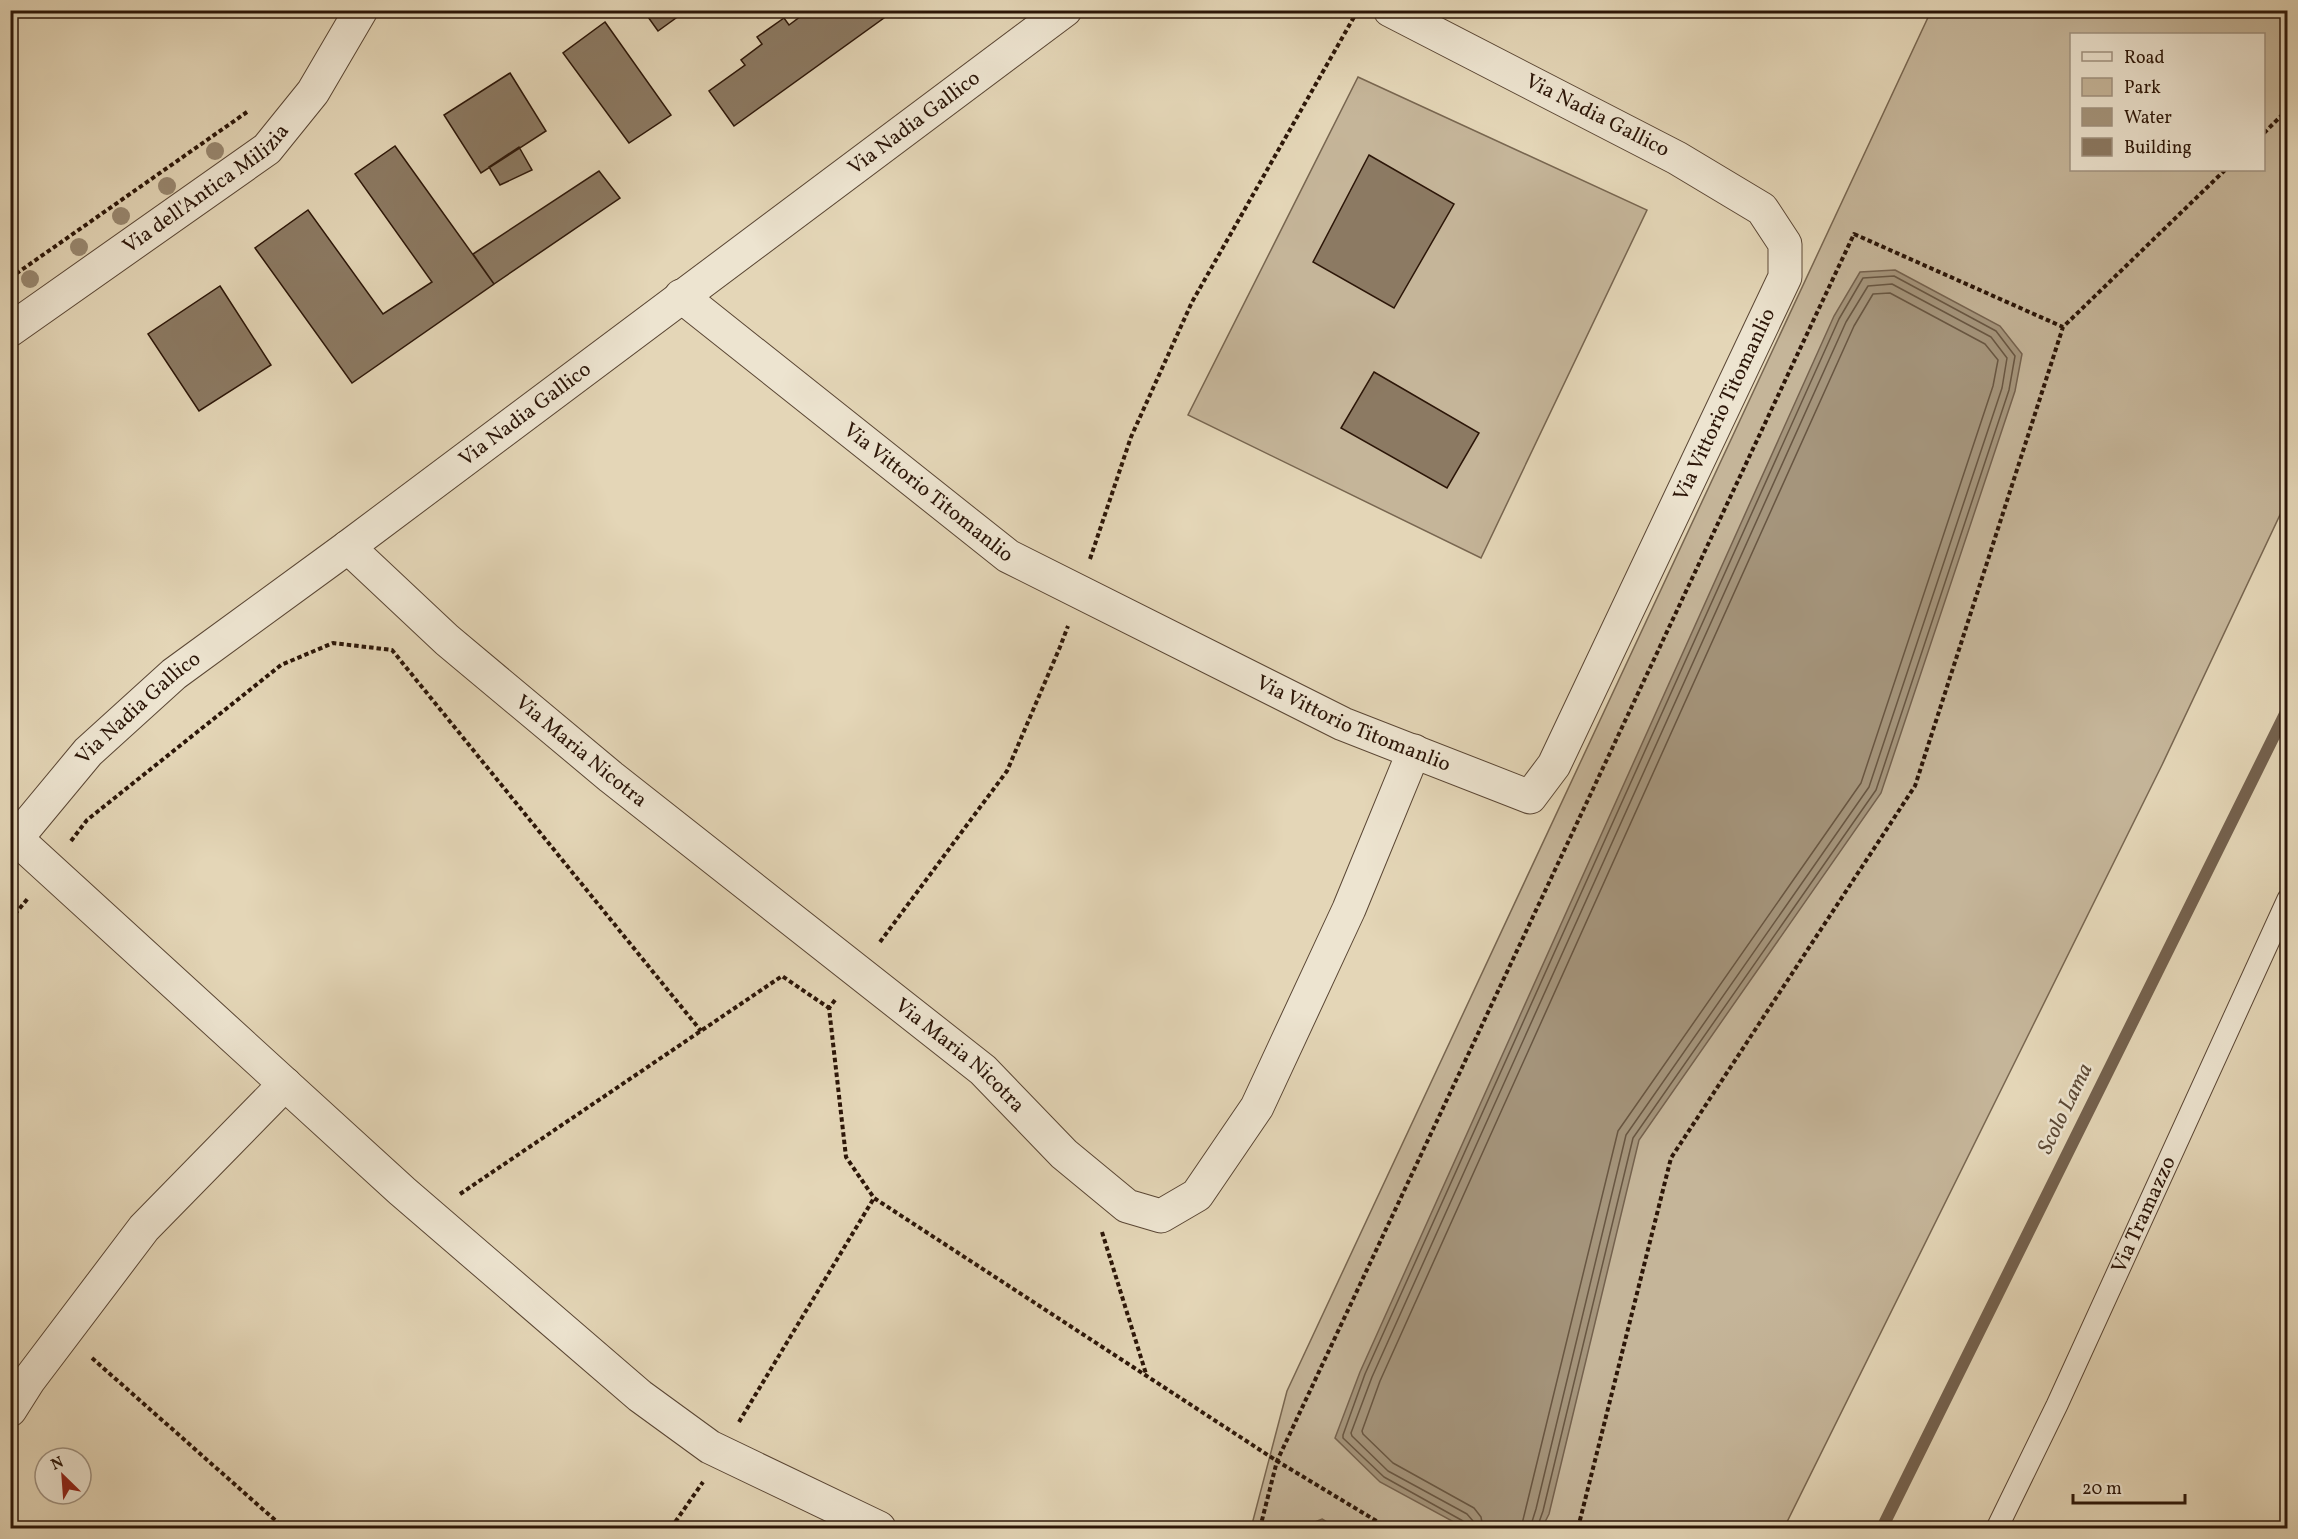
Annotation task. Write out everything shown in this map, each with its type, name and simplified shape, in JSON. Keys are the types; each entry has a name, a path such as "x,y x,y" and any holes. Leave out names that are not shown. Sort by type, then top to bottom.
{"street":[{"name":"Via dell'Antica Milizia","path":"10,330 267,149 313,92 361,10"},
{"name":"Via Nadia Gallico","path":"12,839 88,752 174,674 348,547 1065,10"},
{"name":"Via Nadia Gallico","path":"1390,10 1677,158 1762,209 1785,244"},
{"name":"Via Vittorio Titomanlio","path":"681,296 1008,556 1343,724 1530,797 1554,765 1785,277 1785,244"},
{"name":"Via Maria Nicotra","path":"348,547 447,640 556,731 983,1070 1064,1154 1127,1206 1161,1216 1197,1194 1257,1107 1349,909 1414,751"},
{"path":"12,839 50,869 430,1214 640,1396 710,1447 879,1528"},
{"path":"10,1410 29,1380 144,1228 285,1084"}],"lane":[{"name":"Via Tramazzo","path":"1997,1528 2057,1405 2288,899"}],"path":[{"path":"1357,10 1192,302 1131,437 1060,647 1007,771 956,842 829,1008 846,1157 874,1198 1277,1461 1388,1528"},
{"path":"10,278 256,106"},
{"path":"2265,132 2288,109"},
{"path":"1578,1528 1671,1158 1915,786 2063,327 2224,171"},
{"path":"1260,1528 1277,1461 1854,234 2063,327"},
{"path":"10,920 87,820 281,665 333,643 392,650 701,1031"},
{"path":"430,1214 782,976 829,1008"},
{"path":"671,1528 721,1452 874,1198"},
{"path":"1099,1223 1148,1377"},
{"path":"64,1333 284,1528"}],"green space":[{"path":"1931,11 2287,11 2287,500 2162,765 1784,1528 1251,1528 1287,1391"},
{"path":"1358,77 1647,210 1481,558 1188,415"}],"water":[{"path":"1895,270 2000,326 2022,354 2015,391 1881,793 1639,1140 1549,1514 1542,1528 1465,1528 1380,1482 1335,1438 1360,1372 1834,316 1860,272"},
{"path":"1322,1519 1337,1528 1300,1528"}],"building":[{"path":"643,10 687,10 658,31"},
{"path":"803,10 895,10 734,126 709,91 745,65 741,60 762,44 757,37 784,18 789,25 805,13"},
{"path":"605,22 671,115 629,143 563,53"},
{"path":"510,73 546,131 481,173 444,115"},
{"path":"395,146 494,284 352,383 255,248 308,210 383,314 432,282 355,174"},
{"path":"519,147 532,170 500,185 489,167"},
{"path":"1369,155 1454,204 1394,308 1313,262"},
{"path":"599,171 620,198 494,284 473,254"},
{"path":"220,286 271,365 199,411 148,334"},
{"path":"1374,372 1479,433 1447,488 1341,428"}],"waterway":[{"name":"Scolo Lama","path":"1882,1528 2288,708"}]}
